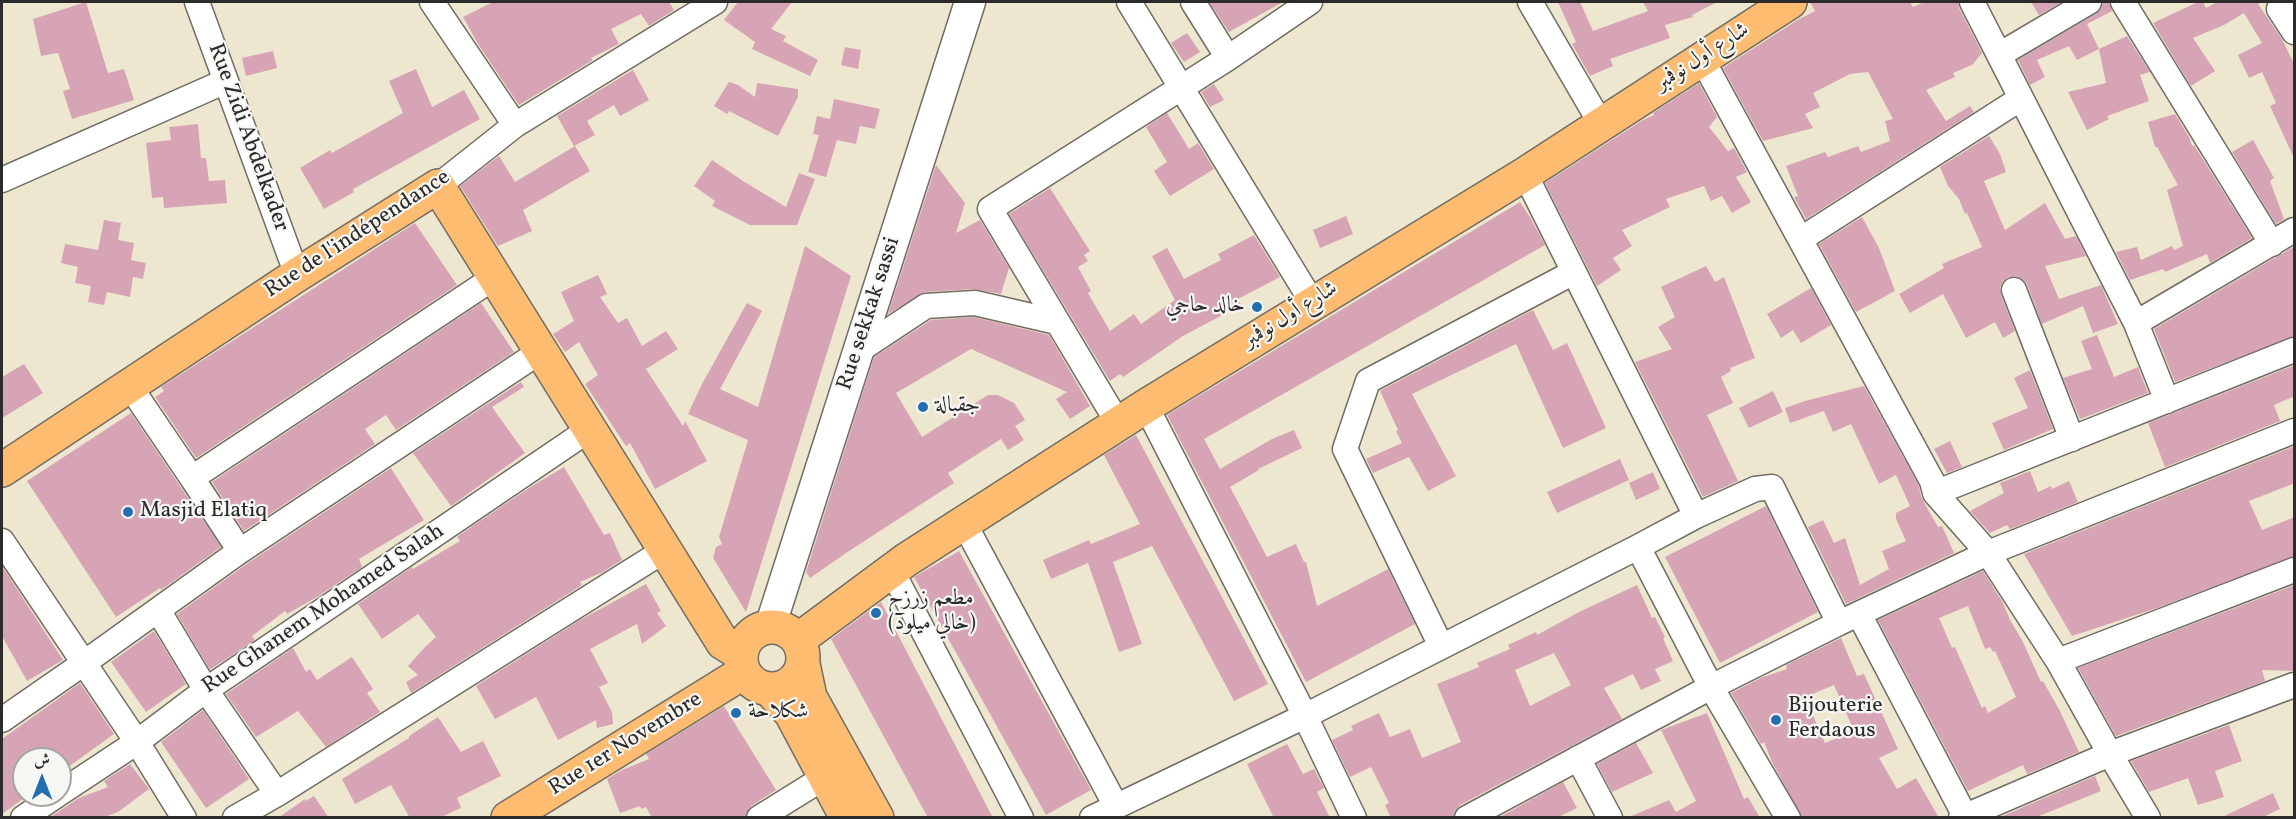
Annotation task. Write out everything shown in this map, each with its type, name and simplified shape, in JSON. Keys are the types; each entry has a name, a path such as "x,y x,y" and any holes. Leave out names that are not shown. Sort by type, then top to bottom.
{"main road":[{"name":"شارع أول نوفمبر","path":"790,644 892,571 1119,423 1312,302 1525,174 1790,2"},
{"name":"Rue de l'indépendance","path":"2,470 297,275 438,186"},
{"path":"438,186 723,643 791,713 847,818"},
{"path":"790,644 799,675 791,683 781,688 752,672 744,644 751,636 760,630 790,644 810,697 876,818"},
{"name":"Rue 1er Novembre","path":"508,818 752,672"}],"street":[{"name":"Rue Zidi Abdelkader","path":"197,2 297,275"},
{"path":"432,2 515,125"},
{"name":"Rue de l'indépendance","path":"438,186 515,125 715,2"},
{"name":"Rue sekkak sassi","path":"790,644 858,351 970,2"},
{"path":"1129,2 1312,302"},
{"path":"1193,2 1228,58"},
{"path":"1119,423 990,209 1228,58 1310,2"},
{"path":"1530,2 1602,124"},
{"path":"1972,2 2136,324 2167,401"},
{"path":"1999,55 2090,2"},
{"path":"2123,2 2272,244"},
{"path":"2281,4 2295,32"},
{"path":"1702,59 1932,481 1935,493 1988,553 2058,661 2148,818"},
{"path":"2,180 226,81"},
{"path":"1801,239 2020,99"},
{"path":"1525,174 1696,516"},
{"path":"2136,324 2295,230"},
{"path":"1442,646 1346,449 1368,381 1574,272"},
{"path":"192,478 495,277"},
{"path":"2014,290 2072,439"},
{"path":"858,351 926,306 975,303 1057,322"},
{"path":"1935,493 2295,350"},
{"path":"2,720 240,551 541,351"},
{"path":"129,385 240,551"},
{"path":"1146,406 1305,716 1354,818"},
{"name":"Rue Ghanem Mohamed Salah","path":"72,785 137,742 206,690 590,429"},
{"path":"1467,818 1711,687 1849,618 1988,553 2295,431"},
{"path":"1092,818 1305,716 1696,516 1755,489 1772,487 1964,817 2110,754 2295,686"},
{"path":"964,523 1116,806"},
{"path":"2,541 8,566 84,663 184,818"},
{"path":"1638,547 1711,687 1788,818"},
{"path":"236,818 665,550"},
{"path":"2058,661 2295,570"},
{"path":"892,571 1021,818"},
{"path":"158,610 206,690 277,794"},
{"path":"1578,758 1610,818"},
{"path":"759,818 825,777"},
{"name":"Rue Ghanem Mohamed Salah","path":"23,818 40,807"}],"building":[{"path":"86,2 108,73 124,69 134,100 72,119 63,91 70,89 58,53 41,56 33,19"},
{"path":"493,2 669,2 674,10 649,26 641,14 611,29 619,44 591,58 593,60 519,105 478,44 463,17"},
{"path":"738,2 792,2 771,29 786,36 783,41 818,60 810,76 752,49 755,42 724,20"},
{"path":"1209,2 1283,2 1229,32"},
{"path":"1558,2 1580,2 1593,31 1648,11 1643,2 1717,2 1692,15 1693,17 1665,25 1670,38 1610,59 1613,66 1590,76 1572,44 1576,42"},
{"path":"1810,2 1910,2 1913,7 1924,2 1958,2 1982,53 1972,65 1953,73 1955,77 1926,90 1946,121 1970,106 1974,112 1806,219 1794,197 1798,196 1786,166 1825,152 1828,157 1858,146 1861,152 1890,141 1885,121 1893,119 1868,72 1850,74 1813,93 1820,107 1805,114 1813,128 1763,141 1723,68 1815,11"},
{"path":"2031,2 2062,2 2039,15"},
{"path":"2103,2 2109,2 2112,11 2087,24 2099,49 2077,60 2069,46 2037,60 2045,77 2030,85 2018,60 2096,14"},
{"path":"2198,2 2203,2 2206,8 2217,2 2262,2 2258,4 2282,39 2295,66 2295,160 2270,106 2276,103 2262,72 2249,78 2238,55 2262,43 2244,13 2224,25 2193,38 2215,71 2191,86 2153,23"},
{"path":"1187,33 1200,52 1184,62 1171,43"},
{"path":"2127,36 2150,72 2140,75 2149,101 2107,116 2109,119 2087,130 2068,92 2106,83 2099,49"},
{"path":"845,47 861,50 858,69 841,65"},
{"path":"273,51 277,68 246,76 242,58"},
{"path":"416,69 432,107 464,90 480,119 353,189 354,192 324,209 300,168 330,150 332,153 403,113 389,81"},
{"path":"633,70 649,100 620,116 614,105 587,121 595,135 574,146 557,116"},
{"path":"729,82 738,85 755,97 757,83 798,89 798,97 778,136 729,111 727,114 714,106"},
{"path":"1699,83 1717,117 1709,127 1728,151 1734,148 1747,172 1736,177 1751,202 1732,213 1722,196 1711,201 1704,186 1666,199 1670,207 1622,230 1632,246 1613,258 1621,270 1597,286 1545,183 1654,115 1653,113"},
{"path":"1214,84 1224,100 1210,107 1201,92"},
{"path":"834,99 880,109 875,129 860,126 856,144 837,140 826,177 808,172 819,135 813,134 817,116 830,119"},
{"path":"1167,113 1189,149 1198,143 1214,169 1170,196 1154,171 1167,162 1146,127"},
{"path":"2175,114 2192,146 2194,145 2252,238 2210,263 2207,254 2165,272 2163,269 2130,280 2116,252 2137,247 2141,260 2172,246 2174,250 2183,246 2167,190 2178,185 2155,147 2148,122"},
{"path":"198,124 201,158 206,158 209,181 225,180 227,203 164,208 163,197 152,198 146,143 171,140 169,127"},
{"path":"1989,136 2000,154 2006,172 1984,181 2005,230 2045,203 2065,239 2076,236 2086,256 2045,266 2059,299 2101,285 2118,324 2093,333 2083,306 2042,324 2027,284 2016,276 2003,281 2000,287 2015,331 2003,338 1995,322 1966,338 1943,294 1910,313 1899,294 1944,268 1942,264 1982,247 1967,213 1965,214 1959,199 1948,186 1940,167"},
{"path":"2253,140 2274,178 2270,181 2284,219 2276,224 2232,152"},
{"path":"575,146 590,171 523,210 532,231 498,246 460,186 499,156 515,182"},
{"path":"712,160 786,207 799,173 815,179 797,225 750,225 712,206 715,201 694,186"},
{"path":"936,165 965,203 956,233 980,220 1009,268 1001,294 974,289 925,292 888,314"},
{"path":"1050,188 1090,251 1084,255 1088,261 1078,267 1091,291 1088,293 1110,331 1134,314 1141,324 1175,300 1152,256 1167,248 1184,279 1221,260 1218,254 1254,235 1280,277 1238,299 1241,305 1183,336 1123,377 1120,374 1110,381 1009,214"},
{"path":"1520,202 1545,245 1204,439 1220,469 1272,439 1294,430 1302,448 1258,469 1230,487 1267,557 1296,544 1306,562 1317,606 1388,569 1415,624 1306,682 1167,415"},
{"path":"1346,216 1353,234 1320,248 1313,230"},
{"path":"1862,217 1879,248 1895,291 1856,312 1819,244"},
{"path":"104,220 121,223 118,240 134,243 131,260 146,263 143,279 133,277 130,297 107,292 104,305 88,302 91,286 75,283 78,267 61,263 65,244 98,250"},
{"path":"415,223 457,285 196,458 155,397 164,391 161,387"},
{"path":"805,246 851,276 746,612 713,558 716,547 722,544 719,537 748,440 688,414 747,303 762,311 720,389 758,407"},
{"path":"2295,246 2295,336 2175,382 2154,329"},
{"path":"1706,266 1715,282 1724,277 1755,358 1730,368 1731,371 1721,377 1733,403 1707,415 1738,481 1703,497 1635,362 1672,349 1658,327 1675,317 1661,287"},
{"path":"598,275 607,294 600,297 618,323 627,318 642,346 666,331 678,349 646,369 683,426 685,421 707,461 655,489 630,443 626,446 585,384 598,375 579,342 565,352 553,334 574,321 561,292"},
{"path":"1811,288 1831,325 1801,343 1793,330 1781,338 1767,314"},
{"path":"481,303 514,352 396,430 386,415 365,429 375,444 244,531 212,482"},
{"path":"1533,310 1553,350 1567,343 1606,428 1563,448 1516,344 1412,394 1456,476 1428,491 1409,457 1373,473 1366,459 1402,443 1380,391"},
{"path":"974,317 1049,335 1090,406 1070,419 1056,399 1067,392 971,349 896,393 922,437 988,395 998,395 1014,403 1025,420 1015,426 1024,440 1008,450 1001,439 948,473 954,483 810,578 806,572 874,357 931,320"},
{"path":"2097,335 2114,377 2138,367 2148,393 2080,419 2063,378 2092,369 2081,341"},
{"path":"24,364 43,393 2,418 2,377"},
{"path":"2295,365 2295,396 2274,405 2280,421 2165,467 2148,423"},
{"path":"2030,370 2053,429 2004,450 1992,423 2028,408 2014,378"},
{"path":"521,382 524,387 492,407 525,453 451,506 413,453"},
{"path":"1864,386 1919,486 1921,497 1938,527 1942,526 1954,553 1846,604 1808,527 1823,520 1834,543 1845,538 1860,585 1889,569 1882,551 1906,541 1896,519 1896,513 1910,506 1896,475 1879,484 1851,424 1833,432 1824,411 1790,423 1785,408"},
{"path":"1773,391 1783,412 1749,428 1739,408"},
{"name":"Masjid Elatiq","path":"131,413 221,547 161,590 160,588 116,617 27,481"},
{"path":"1136,435 1268,684 1234,701 1152,546 1113,562 1142,644 1119,652 1088,563 1051,579 1043,560 1089,540 1091,544 1140,524 1104,455"},
{"path":"1950,441 1962,467 1947,473 1934,449"},
{"path":"2295,446 2295,483 2249,501 2262,530 2295,517 2295,556 2154,609 2072,636 2024,554"},
{"path":"1620,459 1629,480 1557,513 1547,492"},
{"path":"564,467 604,535 610,533 622,560 603,572 580,582 582,585 411,693 406,682 418,675 408,666 436,637 418,614 382,639 358,604 412,567 413,569 460,541 457,537 468,529"},
{"path":"391,468 424,520 359,559 362,567 317,597 287,614 285,611 252,636 255,640 211,669 209,668 177,614 248,563"},
{"path":"2030,471 2038,492 2051,486 2052,489 2069,481 2078,502 2010,529 2007,525 1990,533 1970,511 2004,493 2000,483"},
{"path":"1653,472 1660,489 1636,500 1629,483"},
{"path":"1766,506 1818,612 1720,663 1665,557"},
{"path":"959,551 1091,790 1046,815 914,577"},
{"path":"2,566 63,660 27,681 2,636"},
{"path":"1983,571 2002,601 2041,682 2043,681 2060,711 2079,752 2027,774 2023,765 1968,791 1878,620","holes":["1968,606 1985,649 1990,647 1993,652 1995,651 2016,697 1988,713 1985,706 1982,708 1955,647 1952,648 1939,618"]},
{"path":"646,584 661,611 657,613 666,626 642,644 637,624 590,649 608,683 599,687 612,712 613,724 597,728 596,720 558,740 536,697 495,719 476,686 580,620"},
{"path":"1637,585 1652,618 1655,617 1665,637 1663,638 1673,661 1655,669 1661,681 1641,690 1633,674 1604,688 1622,719 1460,805 1453,818 1391,818 1385,805 1389,803 1371,767 1350,777 1332,740 1353,730 1351,726 1379,713 1390,737 1410,729 1422,758 1461,742 1437,684 1479,667 1477,663 1510,649 1508,645 1536,632 1537,635","holes":["1554,653 1571,685 1530,706 1515,670"]},
{"path":"2295,585 2295,671 2262,670 2265,681 2116,736 2078,668"},
{"path":"881,602 993,818 928,818 831,639"},
{"path":"154,631 186,684 146,712 111,662"},
{"path":"1841,638 1857,676 1864,674 1898,749 1879,758 1897,789 1916,778 1939,818 1802,818 1764,742 1761,744 1731,693 1763,677 1787,669 1786,665","holes":["1834,685 1854,731 1825,743 1805,697"]},
{"path":"293,648 306,672 310,669 317,680 352,657 373,689 367,693 380,712 326,747 298,711 256,737 226,694"},
{"path":"80,683 114,734 72,764 72,747 12,747 12,807 2,814 2,739"},
{"path":"724,706 776,790 751,806 745,818 652,818 646,807 641,809 640,806 620,813 607,779 649,759 646,754"},
{"path":"203,710 249,779 206,808 161,742"},
{"path":"1707,713 1744,799 1748,797 1760,818 1627,818 1669,800 1676,812 1696,801 1661,730"},
{"path":"438,717 461,752 483,741 501,776 457,798 461,808 439,818 410,818 391,785 355,804 342,779 409,738"},
{"path":"2229,725 2242,761 2215,771 2224,797 2198,805 2188,778 2149,792 2131,761"},
{"path":"1636,743 1653,773 1612,792 1597,764"},
{"path":"1287,744 1303,774 1314,769 1324,788 1317,792 1330,818 1274,818 1247,764"},
{"path":"130,764 149,789 118,812 102,818 49,818 66,807 72,807 72,803 79,798 108,787 104,781"},
{"path":"2095,776 2101,791 2034,818 1998,818"},
{"path":"1563,782 1577,808 1556,818 1498,818"},
{"path":"2273,793 2280,809 2261,818 2220,818"},
{"path":"314,796 329,818 278,818 305,799 306,801"}],"place":[{"name":"خالد حاجي","path":"1257,307"},
{"name":"جقبالة","path":"923,407"},
{"name":"Masjid Elatiq","path":"128,512"},
{"name":"مطعم زرزح (خالي ميلود)","path":"876,613"},
{"name":"شكلاحة","path":"736,713"},
{"name":"Bijouterie Ferdaous","path":"1776,720"}]}
